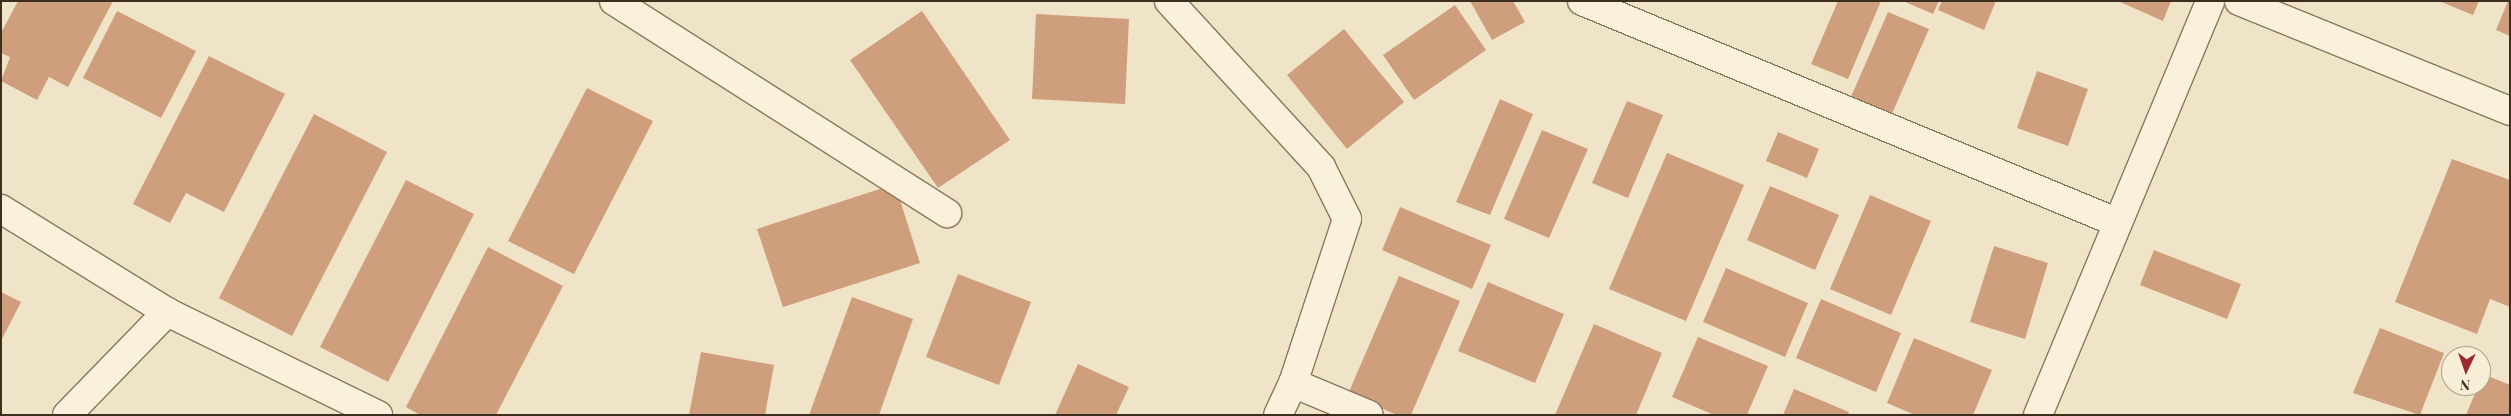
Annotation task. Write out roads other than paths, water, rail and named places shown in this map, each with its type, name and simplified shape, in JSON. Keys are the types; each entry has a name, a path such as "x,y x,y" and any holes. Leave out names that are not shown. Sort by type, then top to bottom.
{"street":[{"path":"614,1 947,213"},
{"path":"1169,1 1321,167 1347,219 1293,383 1278,415"},
{"path":"1582,1 2116,222"},
{"path":"2038,415 2116,222 2210,1"},
{"path":"2239,1 2510,111"},
{"path":"1,210 167,312 378,415"},
{"path":"67,415 167,312"},
{"path":"1293,383 1369,415"}]}
